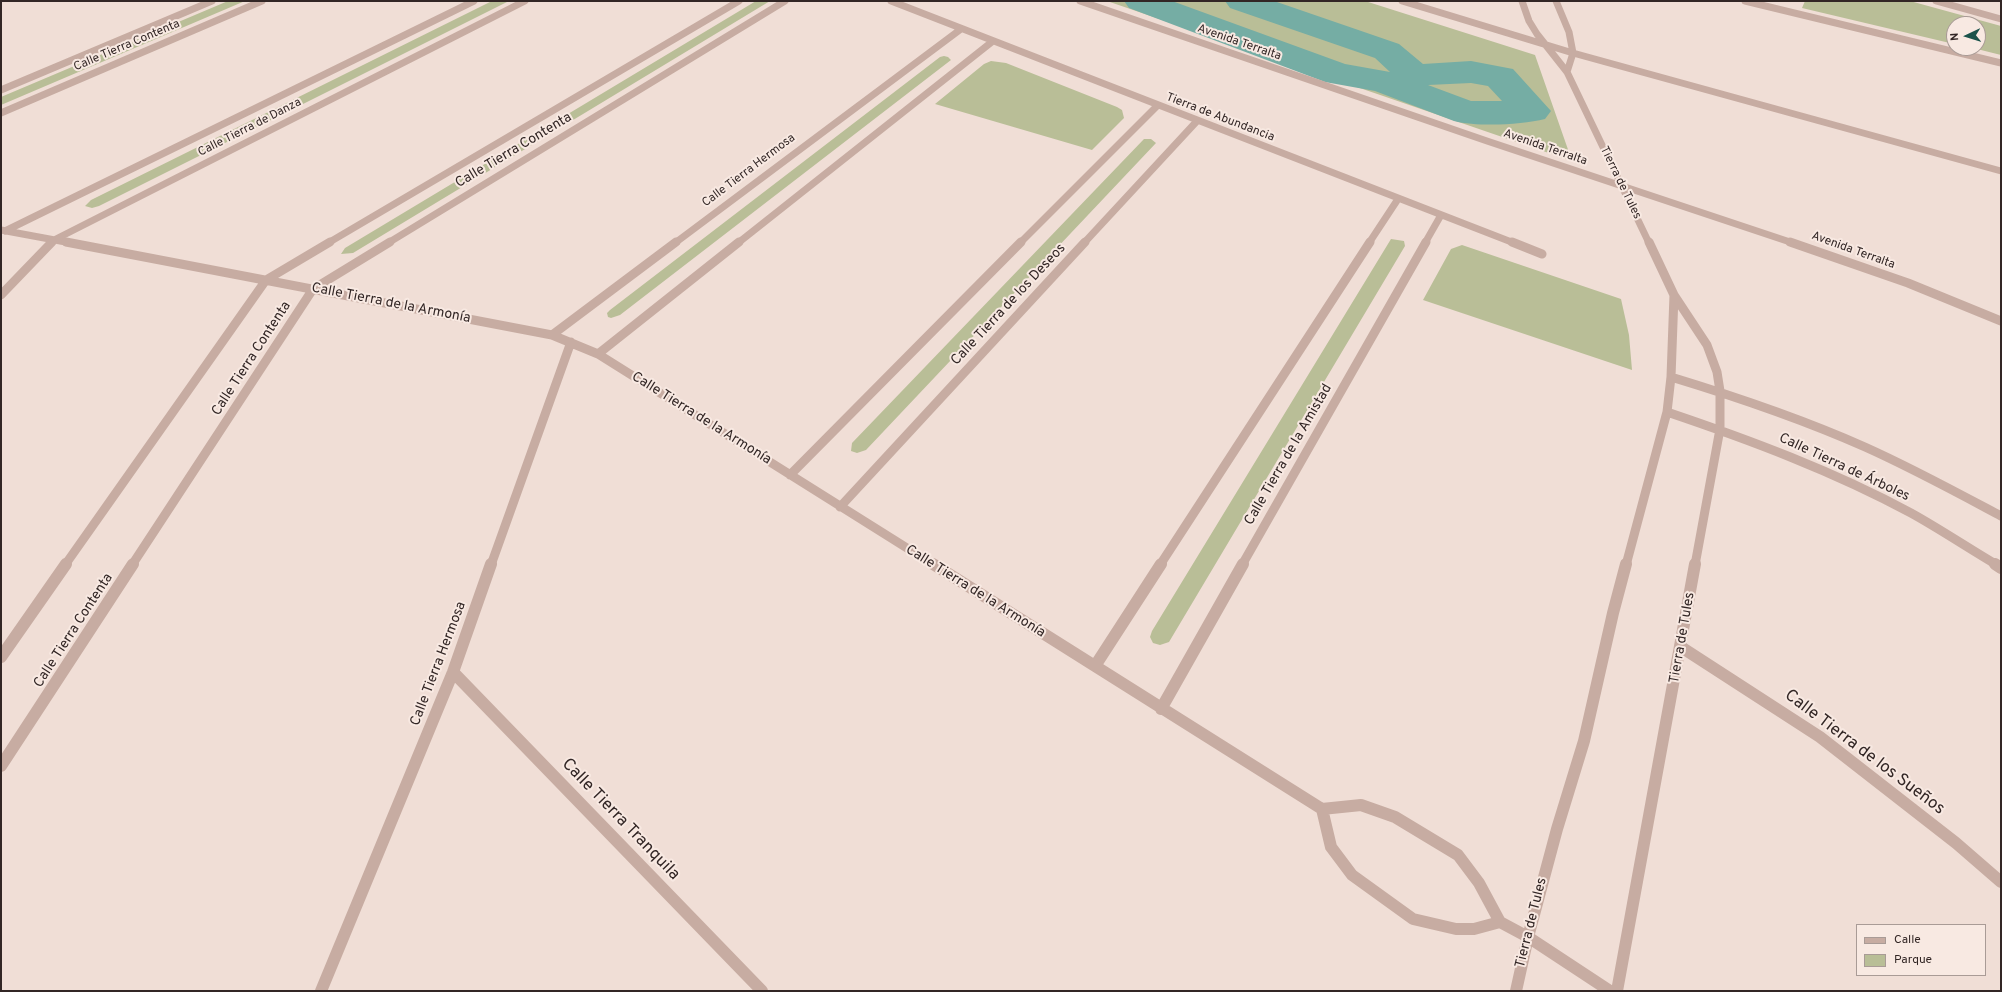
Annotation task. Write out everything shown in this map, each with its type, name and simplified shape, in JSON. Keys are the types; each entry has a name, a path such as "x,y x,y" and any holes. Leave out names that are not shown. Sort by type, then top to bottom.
{"street":[{"name":"Calle Tierra Contenta","path":"1,90 212,1"},
{"name":"Calle Tierra Contenta","path":"1,113 262,1"},
{"name":"Calle Tierra de Danza","path":"3,232 474,1"},
{"name":"Calle Tierra de Danza","path":"1,295 54,240 525,1"},
{"name":"Calle Tierra Contenta","path":"1,657 266,280 739,1"},
{"name":"Calle Tierra Contenta","path":"1,766 313,289 785,1"},
{"name":"Tierra de Abundancia","path":"891,1 993,42 1542,254"},
{"name":"Avenida Terralta","path":"1080,1 1622,187 1826,253 1952,299 2001,321"},
{"path":"1402,1 1573,53 2001,171"},
{"name":"Tierra de Tules","path":"1522,1 1529,21 1543,44 1567,72 1674,295 1707,345 1717,372 1720,391 1720,429 1617,991"},
{"path":"1556,1 1569,32 1573,53 1567,72"},
{"path":"1745,1 2001,62"},
{"path":"1936,1 2001,19"},
{"name":"Calle Tierra Hermosa","path":"552,335 961,29"},
{"path":"598,354 993,42"},
{"path":"790,475 1158,105"},
{"name":"Calle Tierra de los Deseos","path":"840,507 1198,121"},
{"path":"1095,666 1398,199"},
{"name":"Calle Tierra de la Amistad","path":"1161,708 1442,215"},
{"name":"Calle Tierra de la Armonía","path":"3,232 54,240 552,335 571,342 598,354 1322,809"},
{"name":"Tierra de Tules","path":"1516,991 1528,937 1557,829 1584,741 1613,613 1667,412 1671,377 1674,295"},
{"name":"Calle Tierra Hermosa","path":"321,991 453,672 571,342"},
{"name":"Calle Tierra de Árboles","path":"1671,377 1720,391 1784,413 1894,460 2001,516"},
{"name":"Calle Tierra de Árboles","path":"1667,412 1720,429 1787,455 1910,514 2001,568"},
{"name":"Calle Tierra de los Sueños","path":"1681,647 1820,737 1956,843 2001,882"},
{"name":"Calle Tierra Tranquila","path":"453,672 762,991"},
{"path":"1500,922 1474,929 1456,929 1413,919 1352,876 1331,847 1322,809 1361,805 1394,817 1458,855 1479,883 1500,922 1528,937 1610,991"}],"green space":[{"path":"228,1 245,1 1,105 1,97"},
{"path":"492,1 509,1 99,206 92,208 85,206 91,200"},
{"path":"756,1 770,1 353,253 341,254 345,248"},
{"path":"1107,1 1365,1 1535,55 1572,161"},
{"path":"1805,1 1910,1 1965,16 1946,16 1946,42 1802,8"},
{"path":"1986,22 2001,26 2001,55 1986,51"},
{"path":"944,56 951,60 620,315 611,318 608,317 607,313 610,310 940,57"},
{"path":"991,61 1006,63 1117,107 1122,110 1124,118 1092,150 935,104 984,64"},
{"path":"1144,139 1151,139 1156,143 866,450 857,453 851,451 852,443"},
{"path":"1391,239 1404,241 1405,246 1169,642 1160,645 1153,643 1150,637 1152,631"},
{"path":"1462,245 1621,299 1629,335 1632,370 1423,300 1451,249"}],"waterway":[{"path":"1141,1 1338,74 1383,81 1467,113 1532,111 1500,77 1471,72 1415,75 1387,51 1242,1"}]}
